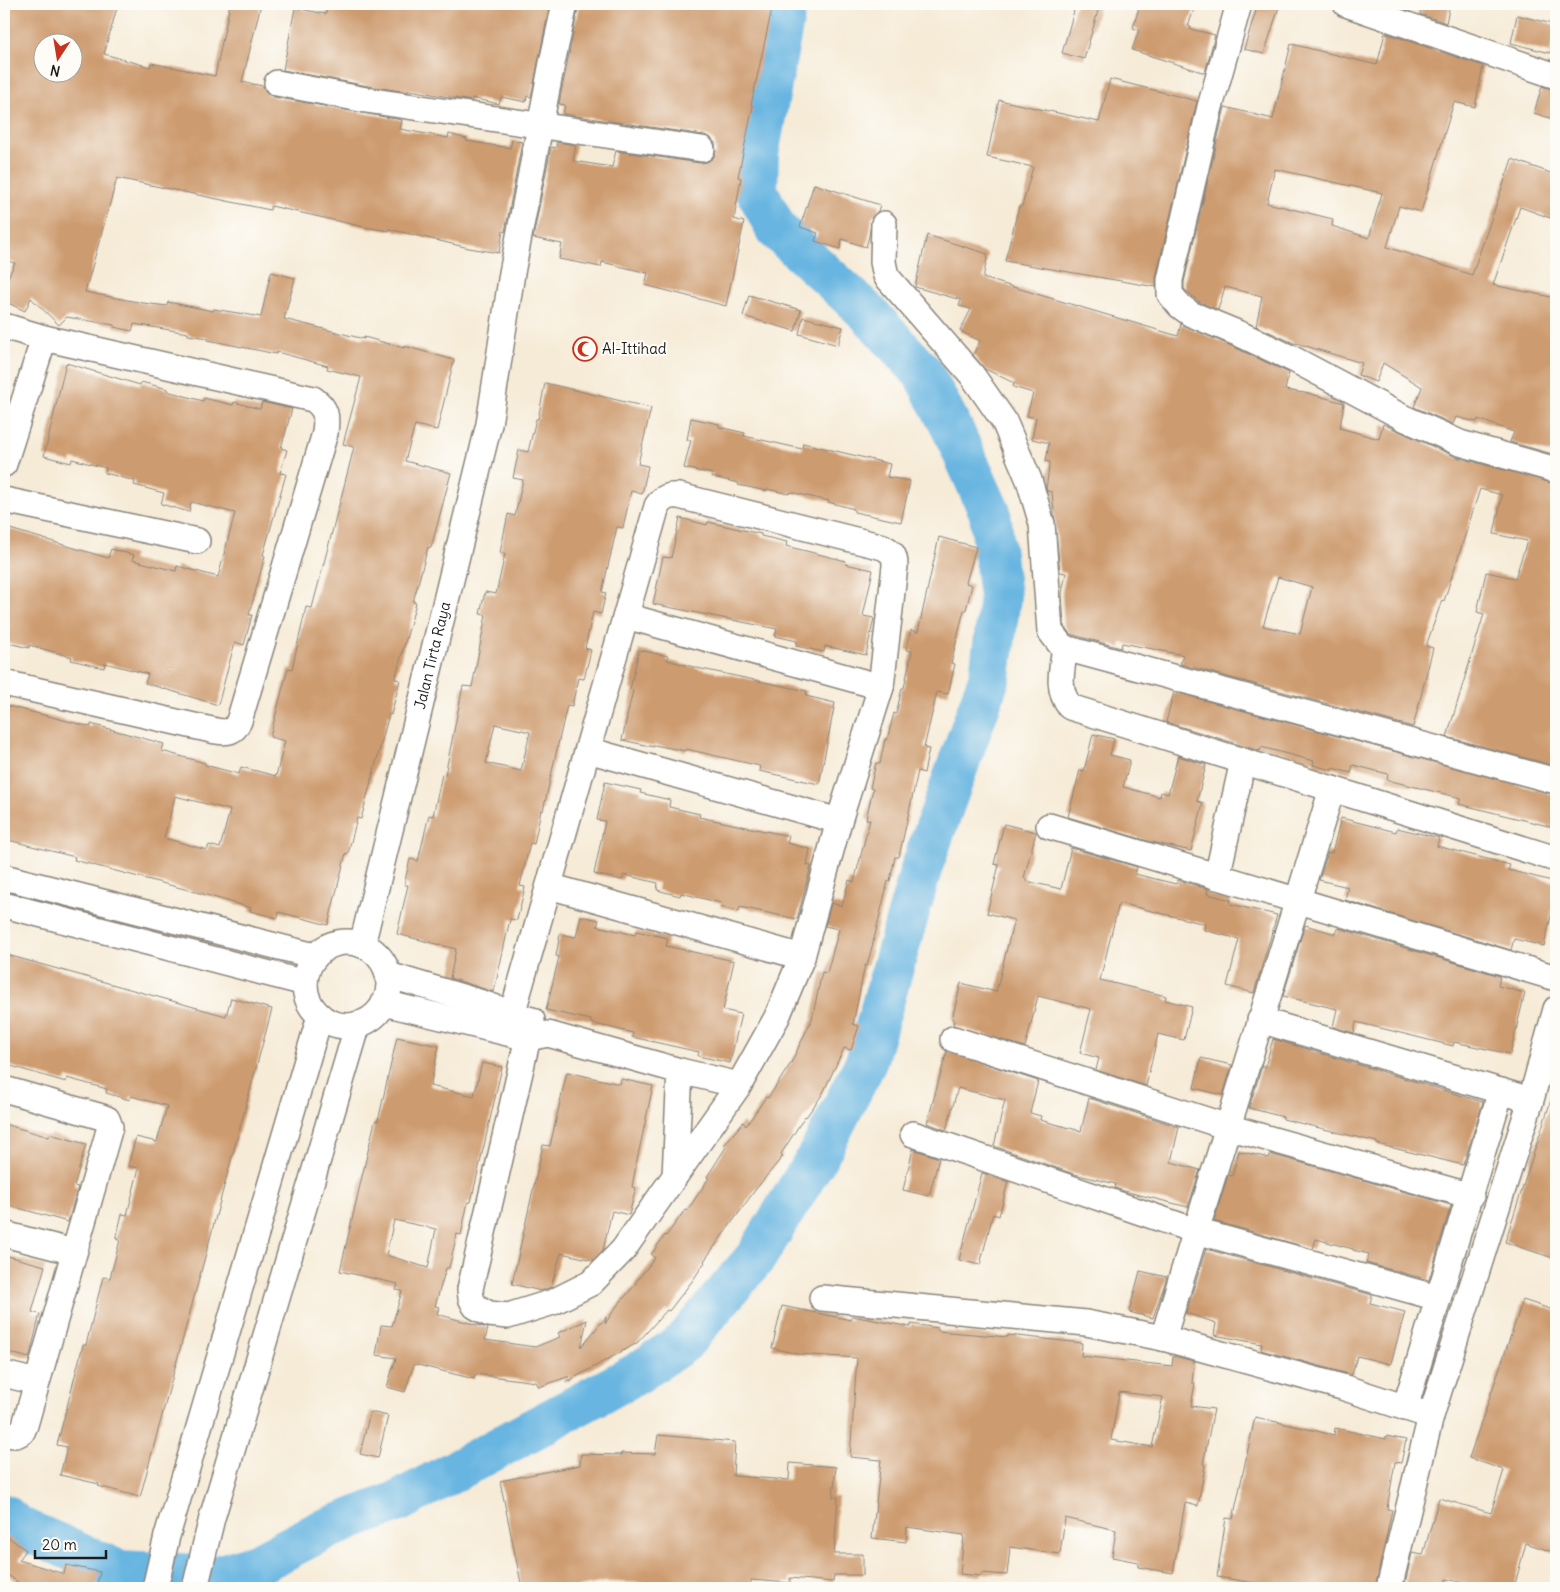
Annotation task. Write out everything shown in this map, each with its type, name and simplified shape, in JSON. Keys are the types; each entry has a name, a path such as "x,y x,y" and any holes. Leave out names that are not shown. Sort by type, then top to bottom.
{"street":[{"name":"Jalan Tirta Raya","path":"362,945 487,434 512,272 565,4"},
{"path":"1239,4 1210,107 1170,280 1170,294 1191,314 1295,360 1404,418 1460,443 1556,470"},
{"path":"1346,4 1556,76"},
{"path":"277,83 366,100 702,149"},
{"path":"884,224 883,262 886,276 972,375 1004,421 1029,480 1042,524 1050,631 1060,644 1066,648 1556,781"},
{"path":"4,326 44,338 313,399 325,410 326,419 325,433 239,721 232,731 226,733 216,731 4,683"},
{"path":"4,464 44,338"},
{"path":"679,496 883,546 893,554 895,566 880,688 839,822 802,957 777,1016 739,1085 623,1250 591,1283 553,1302 508,1316 489,1314 475,1306 471,1298 470,1289 525,1028 549,886 626,616 657,506 666,497 679,496"},
{"path":"4,500 197,541"},
{"path":"626,616 880,688"},
{"path":"1066,648 1061,686 1063,698 1070,707 1556,859"},
{"path":"588,750 839,822"},
{"path":"1217,877 1243,761"},
{"path":"1164,1338 1332,789"},
{"path":"1050,826 1556,978"},
{"path":"4,877 315,956"},
{"path":"549,886 802,957"},
{"path":"4,905 305,983"},
{"path":"349,942 362,945 374,952 383,962 388,975 388,989 384,1003 374,1016 358,1024 345,1026 332,1023 320,1016 306,996 306,974 315,956 324,948 336,943 349,942"},
{"path":"388,975 482,1003 525,1028"},
{"path":"384,1003 525,1028 680,1071 739,1085"},
{"path":"1389,1588 1431,1416 1531,1100 1556,1009"},
{"path":"155,1588 174,1510 320,1016"},
{"path":"1260,1020 1531,1100"},
{"path":"195,1588 212,1518 358,1024"},
{"path":"953,1039 1228,1127 1471,1196"},
{"path":"675,1176 680,1071"},
{"path":"4,1089 102,1117 107,1119 109,1123 109,1133 22,1432 16,1435 4,1434"},
{"path":"1405,1408 1471,1196 1501,1091"},
{"path":"913,1134 1196,1231 1438,1298"},
{"path":"4,1234 74,1252"},
{"path":"822,1298 1086,1323 1164,1338 1342,1387 1431,1416"},
{"path":"4,1374 36,1382"},
{"path":"200,1422 237,1432"},
{"path":"174,1510 212,1518"}],"building":[{"path":"4,4 118,4 104,54 150,67 151,63 215,76 230,4 261,4 242,82 263,86 267,94 274,97 402,120 400,129 448,138 449,134 467,139 466,141 510,148 512,140 522,142 505,232 503,231 499,253 469,248 389,229 389,231 364,227 271,206 270,210 117,178 85,292 143,303 167,306 168,302 213,311 214,309 261,317 271,272 295,278 284,319 404,348 404,346 454,360 437,430 415,425 405,461 451,473 431,548 428,547 413,602 416,603 395,679 400,680 391,715 389,714 361,819 357,818 348,854 346,853 328,925 279,912 278,918 250,911 251,908 74,860 75,857 4,839 4,705 91,727 91,724 164,744 162,751 239,774 241,767 276,776 285,741 270,737 288,668 292,669 306,607 312,608 354,447 343,444 361,377 327,369 328,366 277,352 276,354 208,340 208,338 188,335 188,333 134,324 132,331 114,327 114,325 67,317 59,325 31,298 25,311 4,301 4,286 15,263 4,260","holes":["175,796 230,810 220,848 209,845 207,850 164,838"]},
{"path":"327,4 550,4 531,97 527,96 526,102 501,97 499,104 472,98 472,101 409,90 408,92 368,86 283,70 295,8 326,14"},
{"path":"579,4 773,4 751,105 753,106 738,177 741,178 734,219 744,222 726,306 645,285 648,273 602,262 601,267 559,259 562,244 533,238 551,147 556,148 557,142 576,145 573,161 612,167 616,151 700,163 707,162 713,158 716,152 715,143 710,137 704,135 563,114 565,105 559,104"},
{"path":"1076,4 1100,4 1084,59 1062,53"},
{"path":"1140,4 1196,4 1188,26 1191,27 1190,29 1215,35 1205,73 1132,50 1139,30 1133,28"},
{"path":"1258,4 1280,4 1264,54 1244,49"},
{"path":"1422,4 1450,4 1446,23 1420,14"},
{"path":"1517,15 1556,25 1556,44 1552,44 1550,53 1511,43"},
{"path":"1385,33 1483,66 1475,107 1454,102 1421,212 1399,206 1387,247 1472,275 1512,159 1556,175 1556,220 1520,207 1493,285 1556,298 1556,455 1510,442 1514,432 1478,419 1477,422 1456,417 1453,424 1414,407 1422,387 1383,363 1376,382 1358,375 1362,363 1296,344 1256,326 1262,296 1225,287 1218,310 1198,301 1184,289 1184,282 1225,107 1273,119 1291,44 1377,65","holes":["1275,169 1382,193 1369,238 1332,226 1333,219 1267,203"]},
{"path":"1110,79 1197,101 1156,277 1156,287 1005,261 1019,206 1022,206 1033,167 987,157 999,100 1099,122"},
{"path":"1542,86 1556,90 1556,120 1534,113"},
{"path":"814,184 880,205 878,211 872,217 866,247 842,239 840,249 815,241 818,233 800,227"},
{"path":"927,235 988,254 983,278 1178,336 1181,324 1236,348 1289,373 1285,390 1311,394 1344,403 1340,428 1379,439 1383,424 1456,457 1556,484 1556,766 1447,737 1484,614 1477,612 1486,572 1515,578 1527,541 1494,534 1502,495 1480,489 1444,601 1442,600 1426,646 1433,648 1413,727 1180,664 1183,655 1122,643 1121,648 1070,634 1064,626 1062,593 1066,573 1060,572 1052,492 1047,491 1046,488 1050,462 1046,461 1049,443 1032,439 1036,418 1027,416 1033,393 1013,387 1014,383 985,369 973,355 980,341 960,331 971,309 959,306 961,300 915,287","holes":["1278,577 1312,587 1300,634 1263,626"]},
{"path":"749,295 801,310 795,331 743,316"},
{"path":"803,317 843,327 838,345 799,334"},
{"path":"66,363 140,385 141,382 168,389 167,391 203,401 204,398 233,405 234,402 260,409 262,402 292,409 281,448 287,450 280,473 286,474 263,555 265,556 249,615 252,615 244,645 235,642 218,705 145,683 148,674 105,663 104,668 71,660 72,657 29,645 29,648 4,642 4,552 10,529 108,558 111,549 134,555 132,560 176,571 177,566 218,577 235,513 191,502 189,512 161,504 164,493 134,485 135,481 105,473 106,468 72,459 71,463 44,456"},
{"path":"545,383 651,408 638,464 648,466 642,494 631,491 623,528 617,527 602,592 606,593 601,614 593,612 585,648 591,650 584,679 578,678 572,706 567,705 543,811 541,810 534,844 530,843 520,886 525,887 517,920 510,919 494,992 450,978 456,949 397,934 408,885 404,885 410,859 418,861 429,815 433,816 442,774 445,775 463,686 472,687 486,615 480,614 485,592 496,594 505,554 500,553 508,514 515,516 523,480 513,478 519,450 528,452 536,419 538,419","holes":["495,724 530,732 521,771 486,763"]},
{"path":"691,418 719,424 719,427 745,433 744,436 802,449 803,443 890,464 887,477 910,481 901,522 854,512 854,509 829,501 790,492 789,494 738,485 739,483 712,477 713,474 684,468 691,440 687,440"},
{"path":"680,518 707,525 708,522 761,534 761,536 787,542 786,546 846,561 845,564 873,570 863,616 874,618 866,655 825,646 824,652 796,646 797,641 775,636 777,629 653,604 663,557 671,558"},
{"path":"939,537 976,547 966,583 972,585 951,663 955,664 948,694 937,692 924,748 929,749 924,773 918,771 899,857 895,857 867,966 865,965 853,1024 859,1026 851,1050 844,1048 822,1095 805,1116 781,1154 783,1156 756,1189 704,1261 693,1280 669,1311 667,1310 637,1343 565,1383 570,1376 539,1387 536,1382 475,1374 474,1379 414,1364 405,1392 387,1387 396,1358 376,1355 381,1325 392,1326 402,1291 396,1290 398,1284 340,1271 397,1037 439,1046 430,1086 474,1096 482,1063 502,1067 471,1202 468,1202 461,1235 457,1234 449,1268 446,1268 435,1306 439,1307 437,1314 488,1328 485,1340 535,1347 560,1337 558,1333 587,1320 581,1347 606,1317 605,1324 655,1258 651,1255 685,1210 687,1211 709,1178 707,1177 726,1147 724,1145 743,1122 746,1126 766,1097 768,1098 791,1063 812,1019 822,972 827,973 839,929 825,926 831,903 842,906 849,880 854,882 870,820 866,819 873,789 870,788 876,763 880,764 885,739 887,740 902,688 904,688 912,651 906,650 911,630 918,632","holes":["394,1220 436,1229 428,1268 386,1255"]},
{"path":"639,650 668,656 667,660 697,668 807,691 806,696 835,703 819,784 759,771 760,766 686,749 686,751 654,745 654,747 622,740 633,690 630,689"},
{"path":"1174,692 1556,795 1556,828 1459,804 1461,798 1387,780 1388,774 1353,765 1351,773 1332,768 1332,770 1313,765 1314,761 1261,747 1260,751 1166,722"},
{"path":"1093,734 1114,739 1110,755 1130,760 1123,787 1160,797 1161,792 1168,794 1178,756 1206,765 1197,801 1203,803 1191,851 1148,841 1068,817 1080,770 1084,771"},
{"path":"605,782 641,790 640,793 670,800 669,807 700,814 699,817 789,836 787,843 810,849 807,865 811,866 797,919 740,907 739,911 720,907 721,903 681,893 680,896 657,890 658,883 624,875 622,880 594,874 605,821 597,820"},
{"path":"1341,818 1396,832 1397,828 1439,838 1437,846 1510,865 1508,870 1556,882 1556,895 1544,946 1514,939 1511,950 1345,900 1348,887 1319,880 1328,852 1332,853"},
{"path":"1004,824 1036,832 1024,878 1026,881 1061,889 1071,848 1137,867 1135,874 1176,884 1178,880 1208,889 1207,894 1231,900 1230,904 1277,915 1254,993 1227,986 1239,939 1204,930 1205,924 1119,903 1100,980 1166,996 1165,1000 1192,1007 1184,1040 1158,1034 1146,1086 1096,1070 1099,1058 1080,1053 1091,1009 1038,996 1025,1047 953,1025 954,1020 952,1019 961,983 996,992 1014,920 987,913 999,865 994,864"},
{"path":"581,916 599,920 597,926 635,935 636,931 668,938 666,946 734,961 723,1010 741,1014 730,1063 698,1056 699,1052 632,1037 633,1033 591,1023 591,1020 546,1010 559,957 556,956 560,934 576,937"},
{"path":"1305,925 1336,934 1338,928 1500,976 1498,986 1525,993 1510,1054 1454,1042 1453,1046 1356,1022 1354,1033 1333,1027 1337,1009 1283,996"},
{"path":"4,954 226,1016 231,998 272,1009 140,1497 98,1486 99,1484 60,1475 67,1447 57,1445 83,1345 86,1345 103,1277 110,1278 120,1240 116,1239 122,1214 127,1215 139,1168 128,1166 136,1137 157,1142 167,1106 131,1096 130,1100 106,1093 107,1089 67,1078 66,1082 4,1064"},
{"path":"1273,1039 1483,1102 1463,1165 1283,1119 1283,1117 1249,1108 1262,1066 1265,1067"},
{"path":"947,1051 1038,1081 1030,1113 1041,1116 1040,1120 1081,1131 1089,1098 1179,1127 1171,1162 1200,1170 1188,1207 1124,1191 1115,1188 1116,1184 1074,1174 994,1146 1005,1100 958,1088 946,1130 927,1123"},
{"path":"1201,1058 1232,1065 1223,1095 1194,1088"},
{"path":"567,1072 620,1084 621,1079 653,1086 637,1160 632,1187 636,1188 629,1215 612,1211 603,1250 593,1260 561,1253 551,1287 541,1291 512,1284 543,1145 550,1146"},
{"path":"1552,1097 1556,1098 1556,1259 1505,1242"},
{"path":"4,1124 49,1137 50,1134 86,1144 74,1186 78,1187 68,1222 4,1204"},
{"path":"913,1149 939,1158 929,1196 903,1190"},
{"path":"1239,1151 1269,1158 1271,1154 1451,1205 1429,1280 1366,1263 1369,1254 1353,1249 1316,1239 1313,1249 1214,1221 1228,1175 1232,1176"},
{"path":"982,1173 1008,1182 999,1216 993,1214 980,1265 959,1260"},
{"path":"1206,1249 1372,1295 1370,1303 1405,1312 1391,1363 1357,1356 1352,1375 1261,1350 1262,1344 1214,1335 1216,1323 1186,1313"},
{"path":"4,1255 45,1266 32,1312 40,1314 29,1358 4,1351"},
{"path":"1140,1271 1167,1277 1153,1318 1129,1312"},
{"path":"1523,1300 1556,1311 1556,1553 1526,1543 1514,1588 1486,1588 1446,1579 1444,1588 1404,1588 1412,1553 1423,1555 1439,1498 1491,1513 1504,1470 1469,1458"},
{"path":"782,1306 851,1320 852,1316 911,1327 911,1324 938,1328 938,1331 1008,1337 1008,1335 1082,1343 1081,1356 1172,1366 1173,1356 1194,1361 1192,1383 1195,1383 1191,1406 1214,1409 1203,1464 1205,1465 1198,1506 1185,1503 1173,1573 1138,1567 1138,1562 1112,1557 1116,1530 1065,1518 1060,1554 1010,1547 1007,1575 982,1573 981,1576 960,1574 964,1535 907,1527 906,1542 872,1538 881,1460 850,1457 857,1358 797,1354 772,1348","holes":["1119,1392 1163,1397 1152,1447 1111,1440"]},
{"path":"370,1412 388,1416 378,1458 360,1454"},
{"path":"1255,1417 1334,1435 1335,1428 1386,1439 1386,1436 1406,1440 1401,1463 1395,1462 1387,1509 1392,1510 1375,1588 1287,1588 1217,1577 1226,1518 1233,1519"},
{"path":"658,1435 735,1442 733,1476 789,1480 790,1463 836,1467 833,1497 838,1497 834,1554 863,1554 863,1575 834,1575 833,1582 790,1578 790,1583 751,1580 750,1588 664,1588 647,1585 647,1583 604,1582 576,1588 522,1588 500,1481 580,1465 581,1454 655,1454"},
{"path":"4,1534 26,1550 19,1560 64,1574 66,1565 100,1572 96,1588 26,1588 8,1575 4,1581"}],"waterway":[{"path":"4,1515 19,1527 119,1571 218,1576 259,1563 321,1531 399,1501 636,1374 683,1343 756,1257 819,1154 866,1062 922,866 990,676 1000,597 990,513 953,430 923,373 868,313 776,229 757,191 758,154 786,4"}],"place":[{"name":"Al-Ittihad","path":"585,349"}]}
